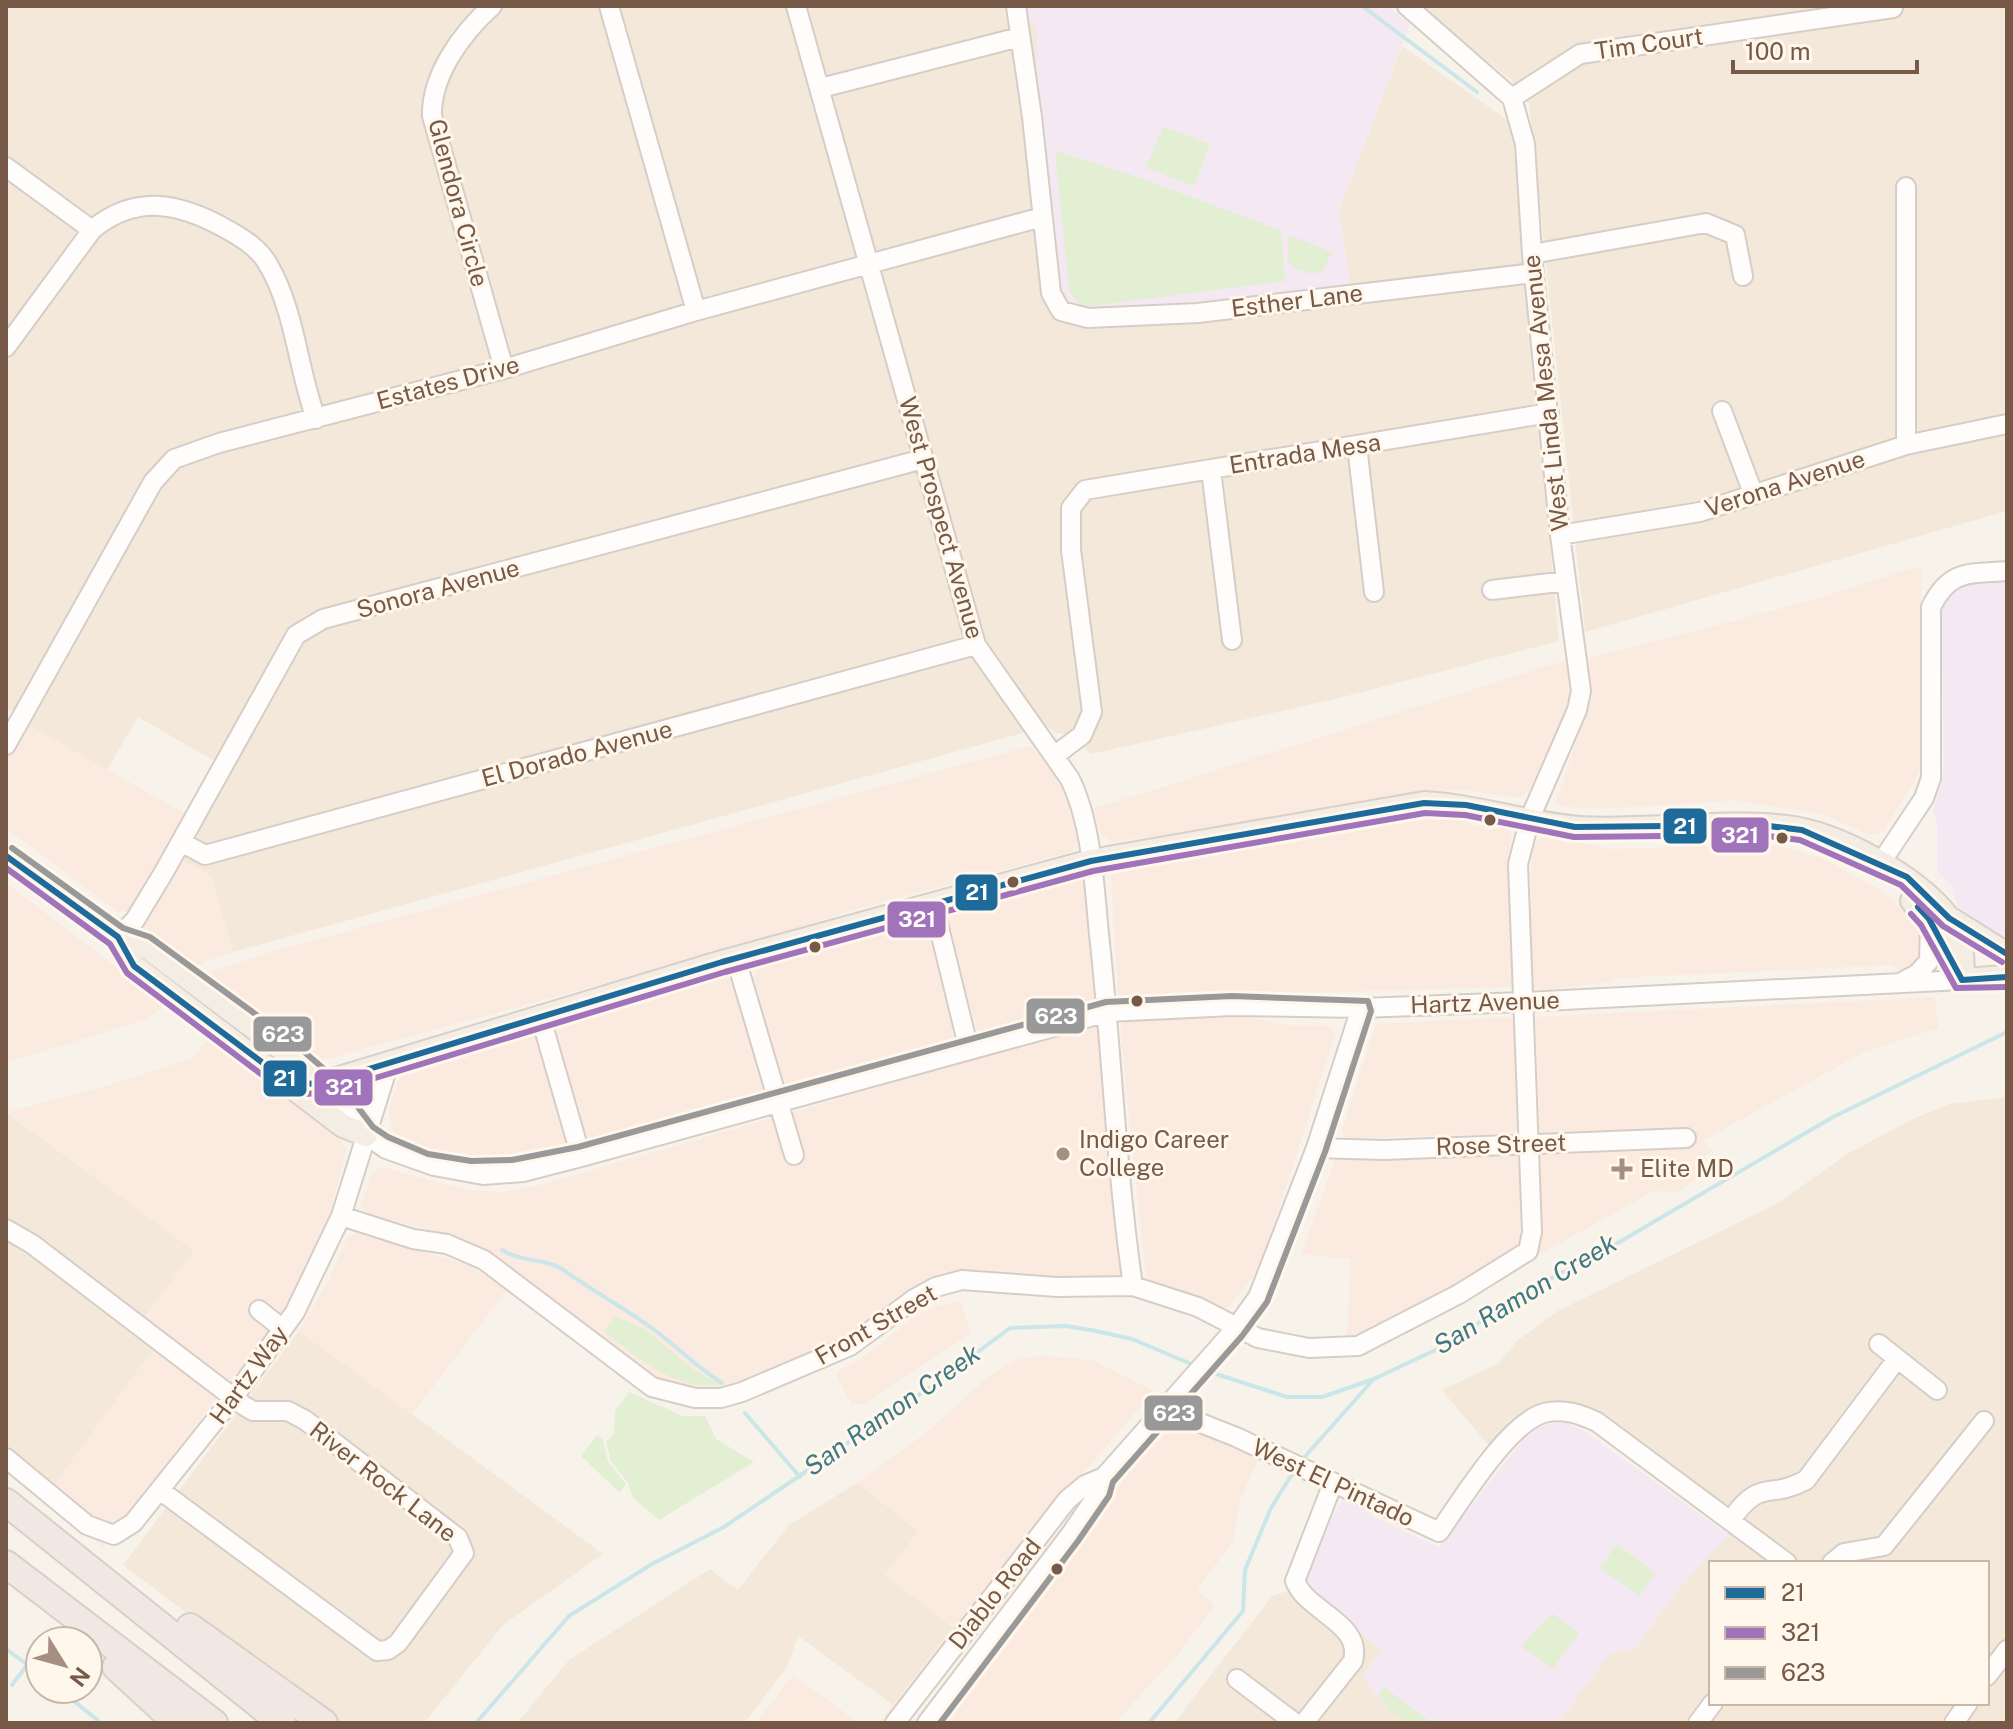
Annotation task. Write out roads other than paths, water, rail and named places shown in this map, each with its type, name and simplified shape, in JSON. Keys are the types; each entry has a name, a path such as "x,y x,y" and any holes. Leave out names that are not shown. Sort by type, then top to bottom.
{"highway":[{"path":"6,1502 282,1723"},
{"path":"6,1564 214,1723"},
{"path":"111,1584 156,1603 324,1723"},
{"path":"81,1623 108,1660 177,1723"}],"main road":[{"path":"283,1078 307,1084 326,1082 540,1015 1091,861 1424,803 1466,805 1600,829 1788,827 1849,848 1907,877 1964,958 1962,980 2007,977"},
{"path":"6,856 118,937 144,945 326,1082"},
{"path":"1939,919 2007,954"},
{"path":"118,937 134,966 343,1126 366,1135"}],"street":[{"name":"Glendora Circle","path":"492,6 472,25 440,75 433,91 432,116 504,369"},
{"path":"609,6 696,311"},
{"name":"West Prospect Avenue","path":"796,6 976,645 1075,789 1091,861 1133,1286"},
{"path":"1016,6 1042,217"},
{"path":"1407,6 1512,98"},
{"name":"Tim Court","path":"1512,98 1580,54 1893,8"},
{"path":"821,88 1020,37"},
{"name":"West Linda Mesa Avenue","path":"1512,98 1525,144 1533,263 1560,535 1581,691 1577,710 1530,818 1518,864 1532,1232 1528,1251"},
{"path":"6,167 92,230"},
{"path":"1906,187 1906,445"},
{"path":"6,347 92,230 126,209 163,204 196,213 257,249 276,280 316,419"},
{"name":"Estates Drive","path":"6,745 165,466 196,449 504,369 696,311 1042,217"},
{"name":"Esther Lane","path":"1042,217 1051,293 1061,311 1088,318 1198,313 1533,263 1706,223 1735,235 1743,276"},
{"path":"1722,411 1753,493"},
{"name":"Entrada Mesa","path":"1054,756 1082,735 1092,712 1071,550 1071,508 1080,494 1101,485 1211,470 1549,413"},
{"name":"Verona Avenue","path":"1560,535 1700,512 1906,445 2007,424"},
{"path":"1357,446 1374,592"},
{"name":"Sonora Avenue","path":"118,937 135,920 296,635 305,627 323,619 923,459"},
{"path":"1211,470 1232,640"},
{"path":"1880,864 1924,798 1931,778 1931,607 1942,588 1957,575 2007,571"},
{"path":"1492,590 1566,581"},
{"name":"El Dorado Avenue","path":"181,842 205,855 976,645"},
{"path":"933,903 969,1050"},
{"path":"1898,984 1917,974 1929,961 1939,919"},
{"path":"736,959 794,1155"},
{"name":"Hartz Avenue","path":"366,1135 413,1160 483,1175 523,1172 1108,1012 1232,1006 1361,1008 1522,1002 1962,980"},
{"name":"Diablo Road","path":"927,1723 1070,1535 1100,1491 1104,1477 1235,1329 1269,1276 1316,1148 1361,1008"},
{"path":"540,1015 581,1157"},
{"name":"Hartz Way","path":"6,1458 87,1525 114,1535 133,1523 233,1398 283,1329 311,1283 341,1216 389,1063"},
{"path":"326,1082 356,1117 366,1135"},
{"name":"Rose Street","path":"1316,1148 1527,1145 1686,1138"},
{"name":"Front Street","path":"341,1216 384,1231 466,1250 512,1280 652,1387 695,1398 721,1398 799,1369 854,1344 914,1299 936,1287 962,1280 1057,1287 1133,1286 1198,1307 1235,1329 1258,1338 1309,1348 1358,1346 1459,1294 1528,1251"},
{"path":"6,1229 32,1244 233,1398"},
{"path":"259,1310 283,1329"},
{"path":"1879,1344 1937,1390"},
{"path":"1730,1521 1751,1496 1765,1489 1795,1486 1806,1480 1897,1359"},
{"name":"River Rock Lane","path":"161,1491 366,1647 377,1651 398,1643 460,1561 463,1544 305,1420 278,1409 253,1411 233,1398"},
{"name":"West El Pintado","path":"1163,1408 1439,1532 1510,1439 1529,1420 1559,1410 1597,1422 1784,1561"},
{"path":"1834,1561 1844,1553 1884,1546 1984,1421"},
{"name":"Diablo Road","path":"895,1723 1067,1500 1085,1484 1104,1477"},
{"path":"1304,1723 1353,1661 1356,1648 1350,1634 1300,1594 1295,1581 1329,1481"},
{"path":"1993,1674 2007,1650"},
{"path":"1237,1679 1295,1723"},
{"path":"1698,1723 1712,1705"},
{"path":"1954,1723 1967,1705"}],"waterway":[{"path":"1362,6 1477,92"},
{"name":"San Ramon Creek","path":"1207,1371 1287,1397 1322,1397 1374,1379 1448,1344 1521,1294 1604,1251 1833,1117 2007,1032"},
{"path":"502,1250 565,1271 642,1321 722,1383"},
{"name":"San Ramon Creek","path":"476,1723 569,1616 652,1564 724,1527 929,1388 1010,1328 1066,1326 1091,1330 1132,1339 1196,1366"},
{"path":"1301,1461 1372,1381"},
{"path":"745,1413 800,1477"},
{"path":"1149,1723 1243,1611 1245,1570 1271,1508 1294,1471"},
{"name":"San Ramon Creek","path":"6,1649 24,1662"},
{"path":"12,1685 24,1669"},
{"name":"San Ramon Creek","path":"79,1705 101,1723"}],"place":[{"name":"Indigo Career College","path":"1063,1154"},
{"name":"Elite MD","path":"1622,1169"}]}
